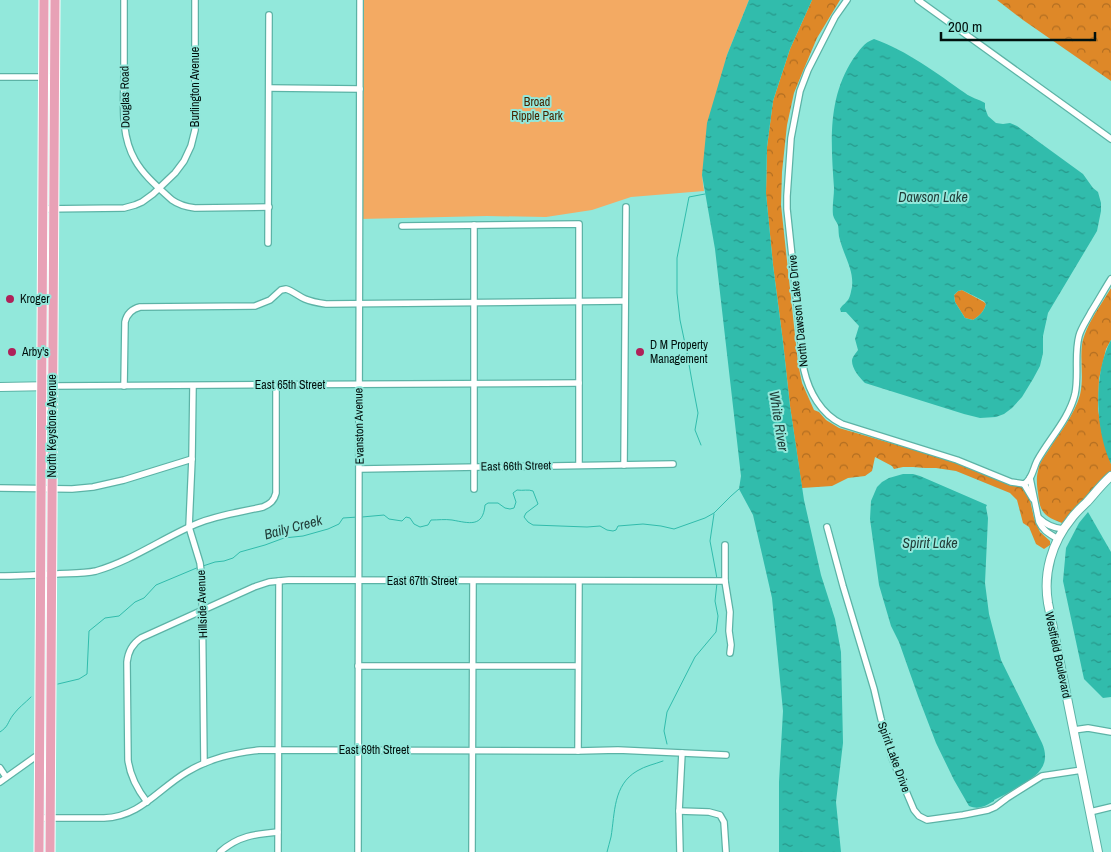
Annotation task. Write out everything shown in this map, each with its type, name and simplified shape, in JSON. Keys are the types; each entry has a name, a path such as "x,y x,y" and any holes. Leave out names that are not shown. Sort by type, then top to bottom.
{"main road":[{"name":"North Keystone Avenue","path":"44,0 41,386 47,488"},
{"name":"North Keystone Avenue","path":"39,852 40,683 46,575 47,488 53,386 55,0"},
{"name":"North Keystone Avenue","path":"46,575 52,676 50,852"}],"street":[{"name":"Douglas Road","path":"124,0 125,135 130,152 139,166 176,203 190,208 268,207"},
{"name":"Burlington Avenue","path":"42,209 128,207 142,202 175,173 184,161 194,134 195,0"},
{"name":"Evanston Avenue","path":"358,852 360,0"},
{"name":"North Dawson Lake Drive","path":"847,0 834,17 808,70 800,91 791,138 787,210 802,361 807,383 818,404 839,423 957,460 1011,482 1027,482"},
{"path":"918,0 1111,139"},
{"path":"268,243 269,15"},
{"path":"0,77 54,77"},
{"path":"269,88 360,88"},
{"path":"624,465 626,207"},
{"path":"402,226 579,224 579,465"},
{"path":"474,225 474,489"},
{"path":"1058,539 1042,528 1027,482 1072,403 1077,382 1079,336 1111,279"},
{"path":"124,386 125,322 128,313 140,306 249,306 262,304 284,289 288,289 314,302 326,304 625,301"},
{"name":"East 65th Street","path":"0,387 579,384"},
{"path":"0,576 84,573 112,566 206,520 263,507 271,503 276,492 276,385"},
{"name":"Hillside Avenue","path":"193,386 189,527 201,566 204,763"},
{"path":"0,488 82,488 100,486 192,459"},
{"name":"East 66th Street","path":"360,469 673,464"},
{"name":"Westfield Boulevard","path":"1098,852 1047,594 1047,579 1049,562 1063,529 1074,514 1111,476"},
{"path":"1039,520 1049,526 1063,529"},
{"name":"Spirit Lake Drive","path":"827,527 892,758 918,816 924,819 934,819 988,810 1042,776 1082,770"},
{"path":"725,545 726,581 730,612 730,653"},
{"name":"East 67th Street","path":"147,802 138,791 132,778 127,755 128,654 134,644 142,638 254,587 269,582 288,580 726,581"},
{"path":"278,852 279,581"},
{"path":"472,852 473,581"},
{"path":"578,751 579,581"},
{"path":"358,666 578,666"},
{"path":"1074,730 1088,728 1111,732"},
{"name":"East 69th Street","path":"39,818 113,818 129,813 147,802 177,778 204,763 221,756 260,750 618,750 726,755"},
{"path":"680,852 679,811 682,753"},
{"path":"0,782 35,757"},
{"path":"0,768 6,777"},
{"path":"1090,812 1111,807"},
{"path":"679,811 709,812 720,815 724,822 726,852"},
{"path":"220,852 242,838 254,834 278,832"}],"green space":[{"name":"Broad Ripple Park","path":"360,0 749,0 727,55 702,175 704,191 631,197 592,210 546,217 487,216 360,219"},
{"path":"812,0 840,0 817,38 794,93 787,125 782,172 781,205 798,363 802,383 814,410 839,428 949,460 1022,487 1030,500 1034,518 1040,532 1050,541 1050,545 1044,549 1036,544 1029,527 1023,523 1017,500 1010,493 956,471 913,467 894,469 875,457 872,471 865,476 848,478 832,486 802,488 790,406 766,194 767,147 773,101 790,49"},
{"path":"997,0 1111,0 1111,81 1023,20"},
{"path":"1111,288 1111,340 1106,349 1099,379 1098,409 1102,434 1111,464 1111,472 1062,523 1044,513 1039,500 1037,474 1039,465 1066,424 1077,403 1081,389 1082,345 1086,330"},
{"path":"962,290 986,304 981,314 973,320 965,318 955,302 954,295"}],"water":[{"name":"White River","path":"749,0 812,0 790,49 773,101 767,147 766,193 790,406 804,500 821,575 835,619 841,652 843,743 836,802 841,852 779,852 779,782 783,711 772,598 753,515 739,489 741,476 715,249 702,175 707,123 727,55"},
{"name":"Dawson Lake","path":"874,39 898,49 967,95 985,103 988,116 996,123 1010,123 1017,126 1083,174 1098,192 1101,211 1097,231 1048,313 1043,336 1043,353 1040,366 1022,397 1012,408 996,417 980,418 964,414 865,383 853,367 852,360 858,350 855,339 859,326 846,312 841,312 840,309 849,299 852,281 850,269 839,238 838,225 833,215 832,138 835,106 845,74 853,59 864,45","holes":["962,290 984,301 986,304 984,309 973,320 965,318 955,302 954,295"]},
{"path":"1111,340 1111,464 1102,435 1098,402 1101,368"},
{"name":"Spirit Lake","path":"903,474 920,476 987,505 985,583 989,614 1001,660 1042,743 1045,758 1040,770 1031,779 982,807 969,806 936,743 899,642 891,626 879,585 870,519 871,501 877,487 882,482"},
{"path":"1088,512 1111,552 1111,697 1103,698 1084,679 1063,581 1066,548 1079,523"}],"waterway":[{"path":"701,445 695,430 698,413 680,320 677,293 677,258 689,197 705,194"},
{"name":"Baily Creek","path":"362,517 384,515 389,519 402,521 406,517 410,518 414,524 420,527 428,525 431,520 469,523 478,521 484,512 485,505 488,503 498,503 505,508 514,508 516,502 513,493 517,490 529,490 533,491 538,504 526,513 524,517 533,525 600,526 613,531 618,526 643,524 674,529 714,513 739,489"},
{"path":"714,514 710,541 717,579"},
{"name":"Baily Creek","path":"203,566 233,558 240,552 284,538 303,536 328,529 339,524 343,518 358,517"},
{"name":"Baily Creek","path":"58,684 79,679 87,674 89,631 105,618 119,616 135,602 144,598 156,585 199,567"},
{"path":"667,744 664,731 667,712 695,657 716,632 718,616 715,601 717,583"},
{"name":"Baily Creek","path":"0,732 15,712 31,697"},
{"path":"607,852 616,800 623,784 637,771 663,761"}],"place":[{"name":"Kroger","path":"10,299"},
{"name":"Arby's","path":"12,352"},
{"name":"D M Property Management","path":"640,352"}]}
